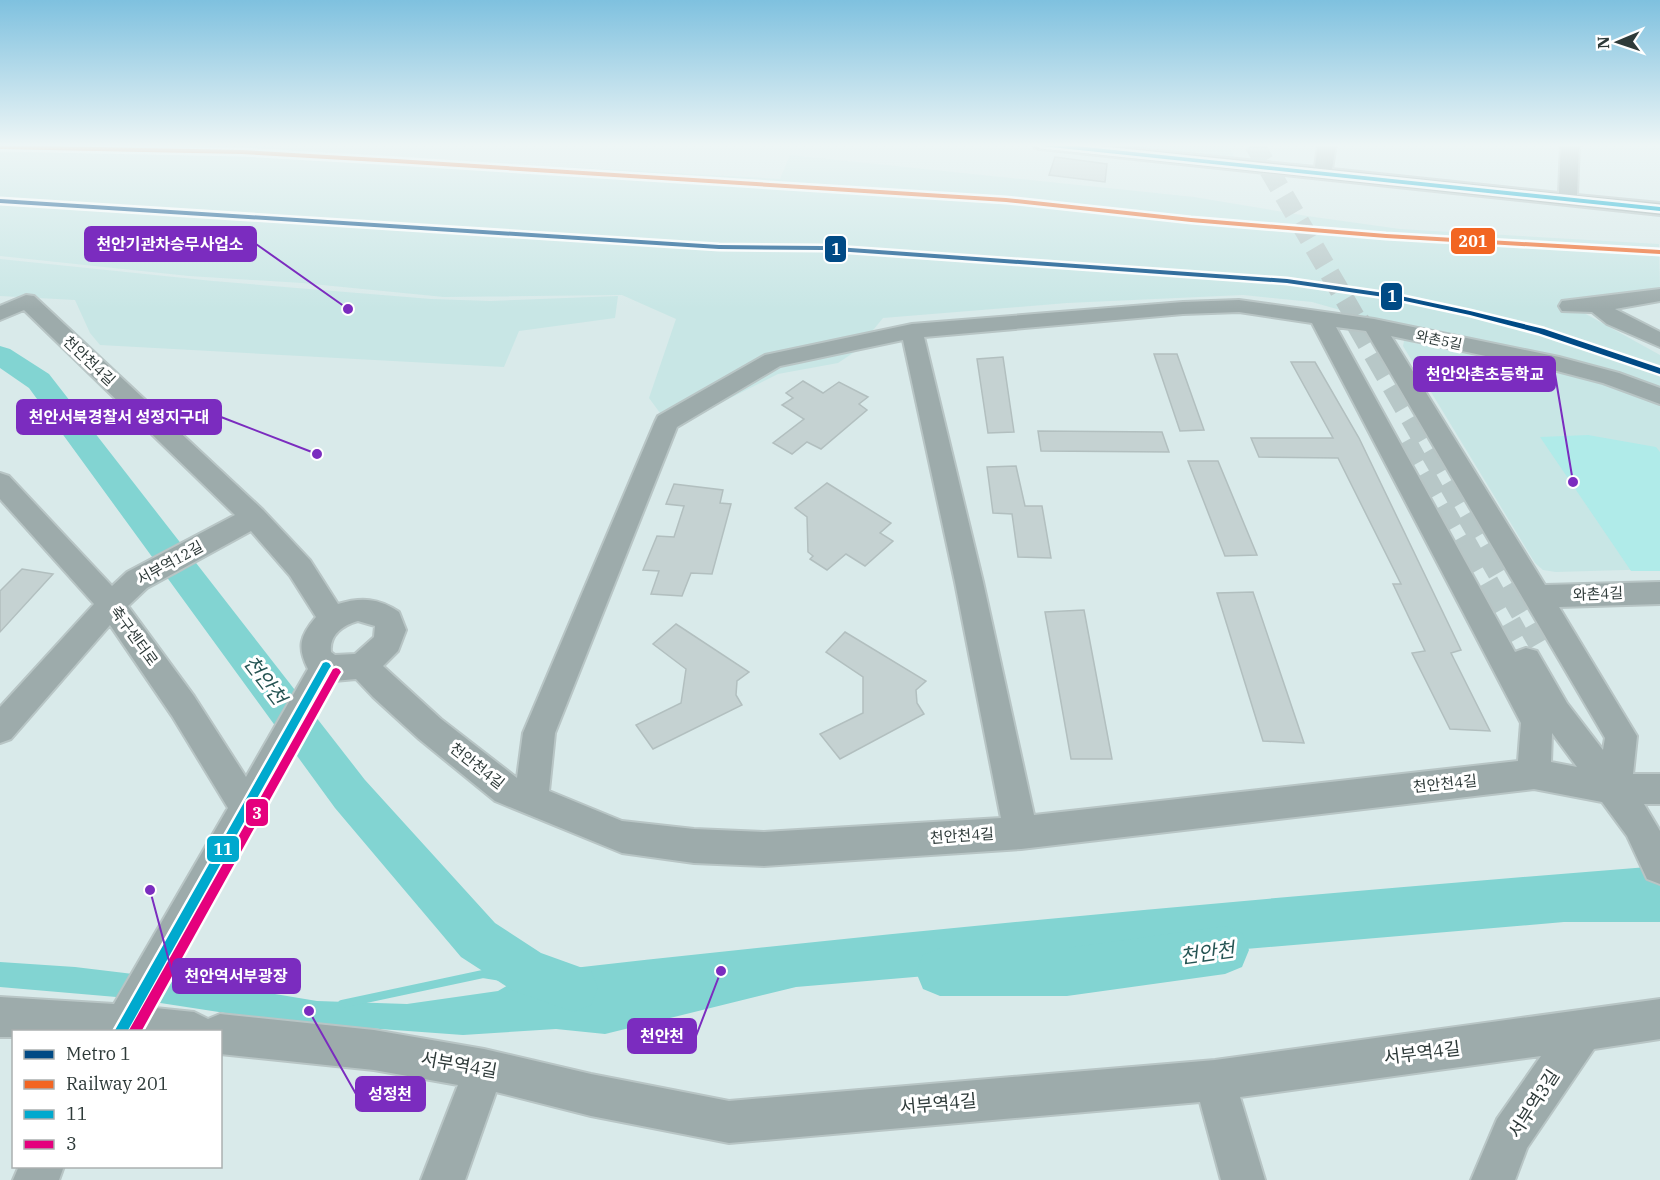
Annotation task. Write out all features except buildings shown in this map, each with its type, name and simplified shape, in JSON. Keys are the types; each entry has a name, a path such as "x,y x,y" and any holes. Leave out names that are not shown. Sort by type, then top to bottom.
{"street":[{"path":"1569,199 1660,209"},
{"path":"1570,306 1597,305 1660,295"},
{"name":"천안천4길","path":"5,312 26,301 254,517 300,568 333,620"},
{"path":"1597,305 1615,319 1660,340"},
{"name":"와촌5길","path":"531,800 539,733 667,422 773,360 912,331 1223,306 1374,326 1559,364 1611,378 1660,396"},
{"path":"1320,318 1538,722 1534,774"},
{"path":"1374,326 1621,736 1614,789"},
{"path":"912,331 969,582 1021,833"},
{"path":"1339,351 1345,342 1354,340 1368,341 1388,349"},
{"name":"축구센터로","path":"0,482 111,604 250,799"},
{"name":"서부역12길","path":"0,729 111,604 137,580 254,517"},
{"name":"와촌4길","path":"1536,596 1660,592"},
{"path":"358,610 370,610 381,613 388,619 392,628 388,643 375,657 363,664 344,669 326,666 315,654 314,645 318,636 333,620 358,610"},
{"path":"1529,641 1556,713 1639,825 1660,867"},
{"name":"천안천4길","path":"363,664 384,688 430,729 507,790 622,837 694,846 764,849 1021,833 1534,774 1614,789 1660,789"},
{"path":"122,1028 326,666"},
{"path":"0,1017 158,1030"},
{"name":"서부역4길","path":"222,1034 374,1050 484,1069 526,1077 591,1095 729,1122 1215,1080 1660,1019"},
{"name":"서부역3길","path":"1493,1180 1512,1134 1583,1031"},
{"path":"443,1180 484,1069"},
{"path":"1215,1080 1243,1180"}],"shaded area":[{"path":"0,199 1206,199 1400,229 1659,244 1660,288 1586,302 1575,308 1660,355 1660,391 1411,330 1312,302 1243,295 1067,303 883,318 856,351 838,363 778,374 671,428 649,398 676,319 622,295 444,297 302,283 189,276 0,256"},
{"path":"0,259 213,281 431,299 490,301 618,296 615,318 519,331 504,367 100,345 90,333 75,300 0,296"},
{"path":"1405,336 1413,343 1535,368 1574,373 1660,400 1660,569 1556,572 1543,570 1535,563 1403,346"},
{"path":"1588,435 1656,447 1660,452 1660,571 1631,571 1540,437"},
{"path":"1660,866 1660,922 1564,922 796,987 605,1034 556,1029 463,1035 284,1022 128,998 0,987 0,962 75,967 216,984 317,1001 407,1004 498,991 529,973 670,957 1094,915"}],"waterway":[{"name":"천안천","path":"0,355 39,381 350,794 478,940 529,973 574,988"},
{"name":"천안천","path":"940,972 1067,972 1225,950"},
{"path":"342,1004 483,974 526,981"}],"tunnel":[{"path":"1286,199 1358,322"},
{"path":"1357,321 1487,546"},
{"path":"1404,442 1462,546"},
{"path":"1461,544 1515,640"},
{"path":"1487,544 1543,641"}],"metro line":[{"name":"1","path":"0,201 719,247 822,248 1287,281 1391,296 1470,313 1541,331 1660,371"}],"rail line":[{"name":"201","path":"991,199 1191,220 1386,236 1660,252"}],"transit line":[{"name":"11","path":"1565,199 1660,209"},
{"name":"11","path":"121,1030 326,666"},
{"name":"3","path":"135,1030 336,672"}],"place":[{"name":"천안기관차승무사업소","path":"348,309"},
{"name":"천안서북경찰서 성정지구대","path":"317,454"},
{"name":"천안와촌초등학교","path":"1573,482"},
{"name":"천안역서부광장","path":"150,890"},
{"name":"천안천","path":"721,971"},
{"name":"성정천","path":"309,1011"}]}
